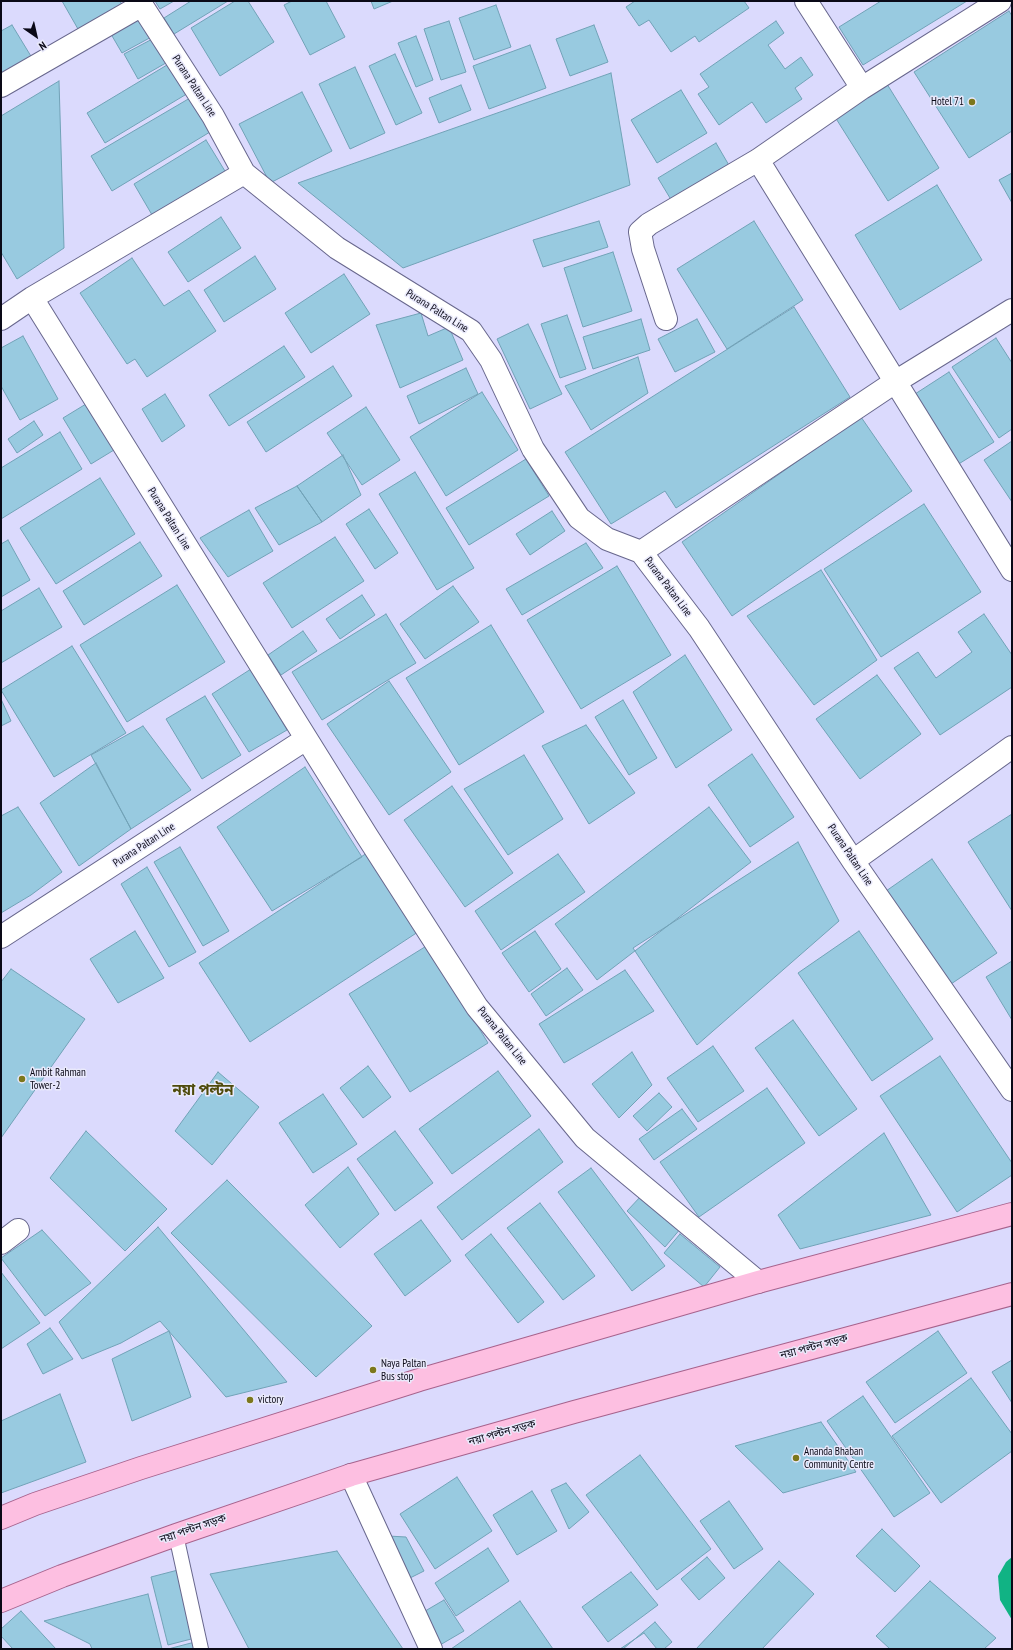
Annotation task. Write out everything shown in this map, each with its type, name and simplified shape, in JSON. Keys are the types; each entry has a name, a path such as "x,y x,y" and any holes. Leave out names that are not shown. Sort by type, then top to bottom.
{"main road":[{"path":"1,1518 35,1504 141,1468 419,1380 758,1282 1012,1214"},
{"name":"নয়া পল্টন সড়ক","path":"1,1601 62,1576 351,1475 567,1414 1012,1294"}],"street":[{"path":"806,1 862,88"},
{"path":"666,320 643,249 640,232 650,224 758,160 862,88 1000,1"},
{"path":"1,86 141,3"},
{"name":"Purana Paltan Line","path":"141,3 213,116 244,173 337,248 471,331 491,360 534,449 579,518 607,539 641,552 699,628 853,861 1012,1090"},
{"path":"758,160 1012,570"},
{"path":"1,319 32,298 244,173"},
{"name":"Purana Paltan Line","path":"32,298 306,739 477,1007 585,1138 758,1282"},
{"path":"641,552 895,382 1012,310"},
{"name":"Purana Paltan Line","path":"1,937 306,739"},
{"path":"853,861 1012,747"},
{"path":"1,1243 18,1230"},
{"path":"351,1475 431,1649"}],"lane":[{"path":"176,1535 201,1649"}],"shaded area":[{"path":"1012,1557 1012,1620 1000,1600 998,1576 1006,1562"}],"building":[{"path":"62,1 120,1 122,5 78,29"},
{"path":"155,1 174,1 160,9"},
{"path":"191,1 228,1 174,34 164,18"},
{"path":"235,1 248,1 274,42 220,76 191,28"},
{"path":"292,1 326,1 345,37 310,55 284,5"},
{"path":"371,1 393,1 374,9"},
{"path":"635,1 744,1 749,8 699,42 695,36 671,52 649,20 639,26 626,7"},
{"path":"881,1 967,1 863,65 839,27"},
{"path":"496,5 511,47 474,60 459,18"},
{"path":"141,10 155,35 122,53 108,29"},
{"name":"Hotel 71","path":"1009,11 1012,16 1012,131 969,158 914,72"},
{"path":"449,21 466,72 441,80 424,29"},
{"path":"776,21 784,33 768,45 785,69 801,57 813,75 795,88 802,99 766,123 752,102 719,125 698,94 709,87 700,74"},
{"path":"12,25 40,71 1,94 1,31"},
{"path":"594,25 608,62 570,76 556,39"},
{"path":"158,36 171,60 138,79 124,54"},
{"path":"416,36 433,80 416,87 398,43"},
{"path":"530,45 546,88 489,109 473,66"},
{"path":"395,54 422,113 396,125 369,66"},
{"path":"177,59 195,89 105,143 87,113"},
{"path":"355,67 385,133 350,149 319,84"},
{"path":"611,73 630,185 403,268 298,183"},
{"path":"59,81 64,248 17,279 1,252 1,116"},
{"path":"887,84 939,168 888,201 835,117"},
{"path":"461,85 471,110 439,123 429,98"},
{"path":"681,90 707,133 657,163 631,120"},
{"path":"302,92 332,151 270,183 239,124"},
{"path":"190,98 210,132 112,191 91,156"},
{"path":"206,140 228,176 155,220 134,184"},
{"path":"716,143 737,179 679,213 658,178"},
{"path":"1012,173 1012,203 999,180"},
{"path":"937,185 982,260 900,310 855,235"},
{"path":"221,217 241,248 188,282 168,252"},
{"path":"599,221 608,247 543,267 533,240"},
{"path":"754,221 803,300 727,349 677,269"},
{"path":"613,252 632,311 583,327 564,268"},
{"path":"255,256 276,289 224,322 204,290"},
{"path":"132,258 164,306 189,290 216,331 147,377 135,359 127,364 80,293"},
{"path":"344,274 370,314 311,353 285,313"},
{"path":"794,307 850,397 676,508 665,491 611,524 565,452"},
{"path":"421,313 428,336 449,327 463,360 400,388 376,325"},
{"path":"567,315 586,369 560,378 541,324"},
{"path":"641,319 650,350 593,369 583,337"},
{"path":"697,319 715,352 675,372 658,339"},
{"path":"528,324 562,394 530,409 497,339"},
{"path":"23,336 58,399 20,420 1,386 1,348"},
{"path":"996,338 1012,363 1012,429 999,438 952,367"},
{"path":"284,346 305,377 229,426 209,395"},
{"path":"638,357 648,393 591,430 565,386"},
{"path":"333,366 352,396 266,452 247,422"},
{"path":"466,368 478,394 419,424 407,396"},
{"path":"949,372 994,442 957,465 915,394"},
{"path":"482,392 518,450 446,496 410,437"},
{"path":"165,394 185,426 162,442 142,409"},
{"path":"86,404 114,450 91,464 63,418"},
{"path":"366,407 400,460 362,485 327,433"},
{"path":"861,417 912,491 732,616 682,542"},
{"path":"34,421 43,435 17,453 8,439"},
{"path":"60,432 82,469 1,519 1,468"},
{"path":"1012,441 1012,502 984,460"},
{"path":"343,455 361,495 322,522 297,486"},
{"path":"526,459 549,496 469,545 446,508"},
{"path":"415,472 474,568 437,590 379,494"},
{"path":"100,478 135,534 56,584 20,528"},
{"path":"297,486 322,522 279,545 255,508"},
{"path":"924,504 981,592 881,657 824,569"},
{"path":"369,509 398,553 375,569 346,524"},
{"path":"249,510 273,551 228,577 200,538"},
{"path":"552,511 565,531 530,555 516,534"},
{"path":"335,537 364,581 292,628 263,583"},
{"path":"8,540 30,580 1,597 1,544"},
{"path":"140,542 162,576 84,625 63,591"},
{"path":"586,543 603,568 522,615 506,589"},
{"path":"617,566 671,655 581,709 527,620"},
{"path":"821,570 877,660 814,705 747,616"},
{"path":"177,585 225,662 127,722 80,645"},
{"path":"453,586 479,622 425,659 400,624"},
{"path":"39,588 62,627 1,663 1,611"},
{"path":"362,595 375,615 340,639 326,619"},
{"path":"386,614 416,663 322,720 292,672"},
{"path":"984,614 1012,655 1012,687 940,735 894,668 918,652 936,678 972,652 958,632"},
{"path":"491,625 544,712 459,765 406,678"},
{"path":"303,631 317,651 281,675 268,655"},
{"path":"72,646 126,733 54,777 1,690"},
{"path":"685,655 732,730 676,768 633,692"},
{"path":"251,669 287,730 249,752 212,694"},
{"path":"877,675 921,734 860,779 816,719"},
{"path":"389,681 451,772 389,815 327,724"},
{"path":"205,696 241,755 202,779 166,719"},
{"path":"1,699 11,721 1,726"},
{"path":"623,700 657,758 629,775 595,717"},
{"path":"586,725 635,793 589,824 542,746"},
{"path":"143,726 191,790 131,829 91,755"},
{"path":"752,754 794,817 750,847 708,785"},
{"path":"524,755 563,819 508,855 464,789"},
{"path":"96,763 131,829 79,866 40,803"},
{"path":"305,767 362,857 272,911 217,827"},
{"path":"452,786 513,873 465,907 404,820"},
{"path":"18,807 62,872 31,895 1,913 1,816"},
{"path":"709,807 751,862 597,980 555,924"},
{"path":"1012,814 1012,911 968,842"},
{"path":"798,842 839,921 697,1045 633,948"},
{"path":"180,847 229,931 203,946 154,862"},
{"path":"370,851 421,930 250,1042 199,963"},
{"path":"558,854 585,892 501,950 475,911"},
{"path":"932,859 997,953 951,984 886,891"},
{"path":"147,867 196,952 169,967 121,884"},
{"path":"135,931 164,978 118,1003 90,959"},
{"path":"535,931 561,969 529,992 502,953"},
{"path":"859,931 933,1039 872,1081 798,973"},
{"path":"428,945 488,1043 410,1092 349,994"},
{"path":"1012,961 1012,1020 986,977"},
{"path":"567,968 583,990 546,1016 531,994"},
{"name":"Ambit Rahman Tower-2","path":"11,969 85,1019 1,1138 1,982"},
{"path":"625,970 654,1011 564,1063 539,1024"},
{"path":"793,1020 857,1109 819,1136 755,1048"},
{"path":"713,1046 744,1091 698,1122 667,1078"},
{"path":"632,1052 652,1085 619,1118 592,1084"},
{"path":"940,1056 1012,1163 1012,1175 957,1212 880,1096"},
{"path":"368,1066 391,1097 363,1118 340,1088"},
{"path":"498,1071 531,1116 452,1174 419,1129"},
{"path":"218,1072 259,1107 212,1165 175,1131"},
{"path":"767,1088 805,1143 699,1217 660,1162"},
{"path":"659,1093 672,1107 647,1131 633,1116"},
{"path":"323,1094 357,1144 313,1173 279,1123"},
{"path":"682,1109 697,1129 654,1160 639,1139"},
{"path":"539,1129 563,1162 462,1240 437,1207"},
{"path":"86,1131 167,1209 125,1251 50,1178"},
{"path":"395,1131 433,1183 395,1211 357,1159"},
{"path":"884,1133 931,1215 800,1249 778,1215"},
{"path":"348,1167 379,1214 340,1248 305,1205"},
{"path":"591,1168 665,1266 632,1291 558,1192"},
{"path":"227,1180 372,1326 316,1377 171,1233"},
{"path":"642,1195 681,1228 665,1247 627,1211"},
{"path":"540,1203 595,1276 563,1300 507,1228"},
{"path":"421,1220 451,1261 405,1296 374,1254"},
{"path":"158,1227 287,1382 226,1397 160,1321 121,1343 82,1359 59,1322"},
{"path":"42,1230 91,1283 45,1316 1,1258"},
{"path":"491,1234 544,1302 518,1323 465,1255"},
{"path":"680,1234 720,1267 704,1287 664,1253"},
{"path":"1,1272 40,1323 1,1349"},
{"path":"50,1328 73,1359 43,1374 27,1344"},
{"path":"169,1331 191,1397 132,1421 112,1359"},
{"path":"938,1331 967,1373 895,1423 866,1382"},
{"path":"1012,1360 1012,1403 992,1372"},
{"path":"971,1378 1012,1434 1012,1451 941,1503 892,1436"},
{"path":"60,1394 86,1462 1,1493 1,1421"},
{"path":"863,1396 930,1493 894,1517 827,1421"},
{"path":"821,1422 856,1472 783,1493 735,1446"},
{"path":"640,1455 711,1549 657,1590 586,1495"},
{"path":"457,1477 492,1531 435,1569 400,1514"},
{"path":"566,1483 589,1512 569,1529 551,1490"},
{"path":"532,1491 557,1531 517,1555 493,1515"},
{"path":"729,1501 763,1549 734,1569 700,1521"},
{"path":"882,1529 920,1566 895,1592 856,1556"},
{"path":"388,1536 406,1537 424,1571 410,1578"},
{"path":"488,1548 509,1581 456,1616 435,1583"},
{"path":"337,1551 403,1649 249,1649 210,1574"},
{"path":"707,1557 725,1578 699,1600 681,1579"},
{"path":"779,1561 814,1594 762,1649 696,1649"},
{"path":"178,1570 195,1638 168,1645 151,1577"},
{"path":"631,1572 658,1605 608,1642 582,1607"},
{"path":"930,1581 996,1638 984,1649 890,1649 876,1636"},
{"path":"148,1594 162,1649 92,1649 90,1644 44,1621"},
{"path":"444,1600 464,1631 440,1645 420,1614"},
{"path":"520,1601 553,1649 451,1649"},
{"path":"21,1611 56,1649 13,1649 1,1636 1,1629"},
{"path":"655,1622 672,1642 664,1649 623,1649"},
{"path":"644,1633 657,1649 620,1649"},
{"path":"195,1642 197,1649 168,1649"}],"place":[{"name":"Hotel 71","path":"972,102"},
{"name":"Ambit Rahman Tower-2","path":"22,1079"},
{"name":"Naya Paltan Bus stop","path":"373,1370"},
{"name":"victory","path":"250,1400"},
{"name":"Ananda Bhaban Community Centre","path":"796,1458"}],"district":[{"name":"নয়া পল্টন","path":"203,1091"}]}
